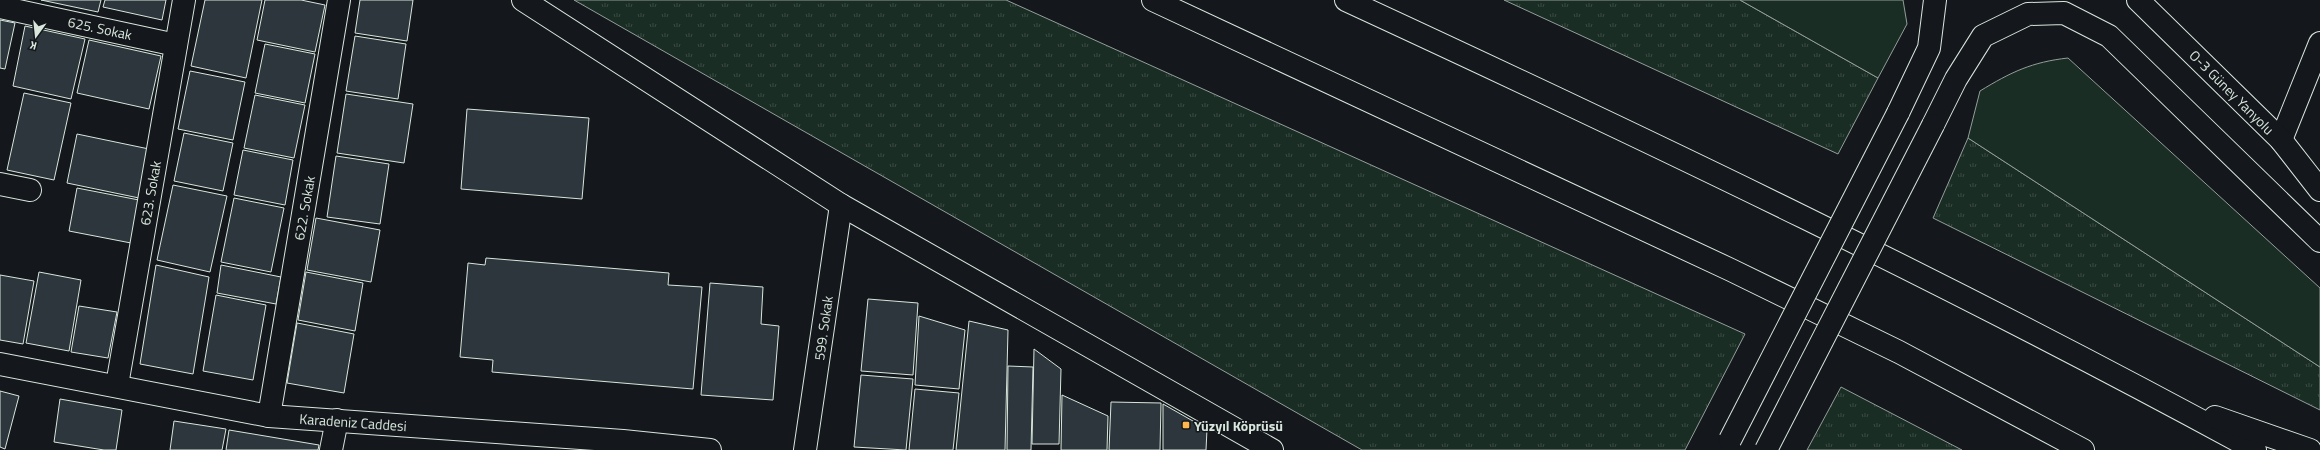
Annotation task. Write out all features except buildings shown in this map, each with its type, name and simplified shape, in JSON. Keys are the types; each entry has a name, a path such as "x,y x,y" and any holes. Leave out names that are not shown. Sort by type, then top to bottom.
{"main road":[{"name":"623. Sokak","path":"117,385 184,0"},
{"name":"622. Sokak","path":"269,416 339,0"},
{"path":"523,0 841,205 1272,450"},
{"path":"1153,0 1745,277 1899,352 2084,450"},
{"path":"1346,0 1596,116 1907,269 2152,394 2255,450"},
{"path":"1728,445 1898,113 1929,48 1935,0"},
{"name":"O-3 Güney Yanyolu","path":"2138,0 2281,140 2320,190"},
{"name":"625. Sokak","path":"0,7 176,45"},
{"path":"1766,450 1934,125 1956,79 1983,36 2028,14 2064,13 2109,36 2320,241"},
{"path":"2281,140 2320,43"},
{"path":"0,184 30,190"},
{"name":"599. Sokak","path":"805,450 841,205"},
{"name":"Karadeniz Caddesi","path":"0,364 117,385 269,416 337,420 622,446 710,450"},
{"path":"2152,394 2310,450"},
{"path":"331,450 337,420"}],"green space":[{"path":"574,0 1006,0 1745,334 1685,450 1362,450"},
{"path":"1504,0 1740,0 1878,78 1838,154"},
{"path":"1740,0 1903,0 1907,24 1878,78"},
{"path":"2068,58 2320,288 2320,367 1968,138 1980,91 2002,78 2022,69 2043,62"},
{"path":"1968,138 2320,367 2320,410 1933,218"},
{"path":"1841,387 1962,450 1807,450"}],"place":[{"name":"Yüzyıl Köprüsü","path":"1186,425"}]}
